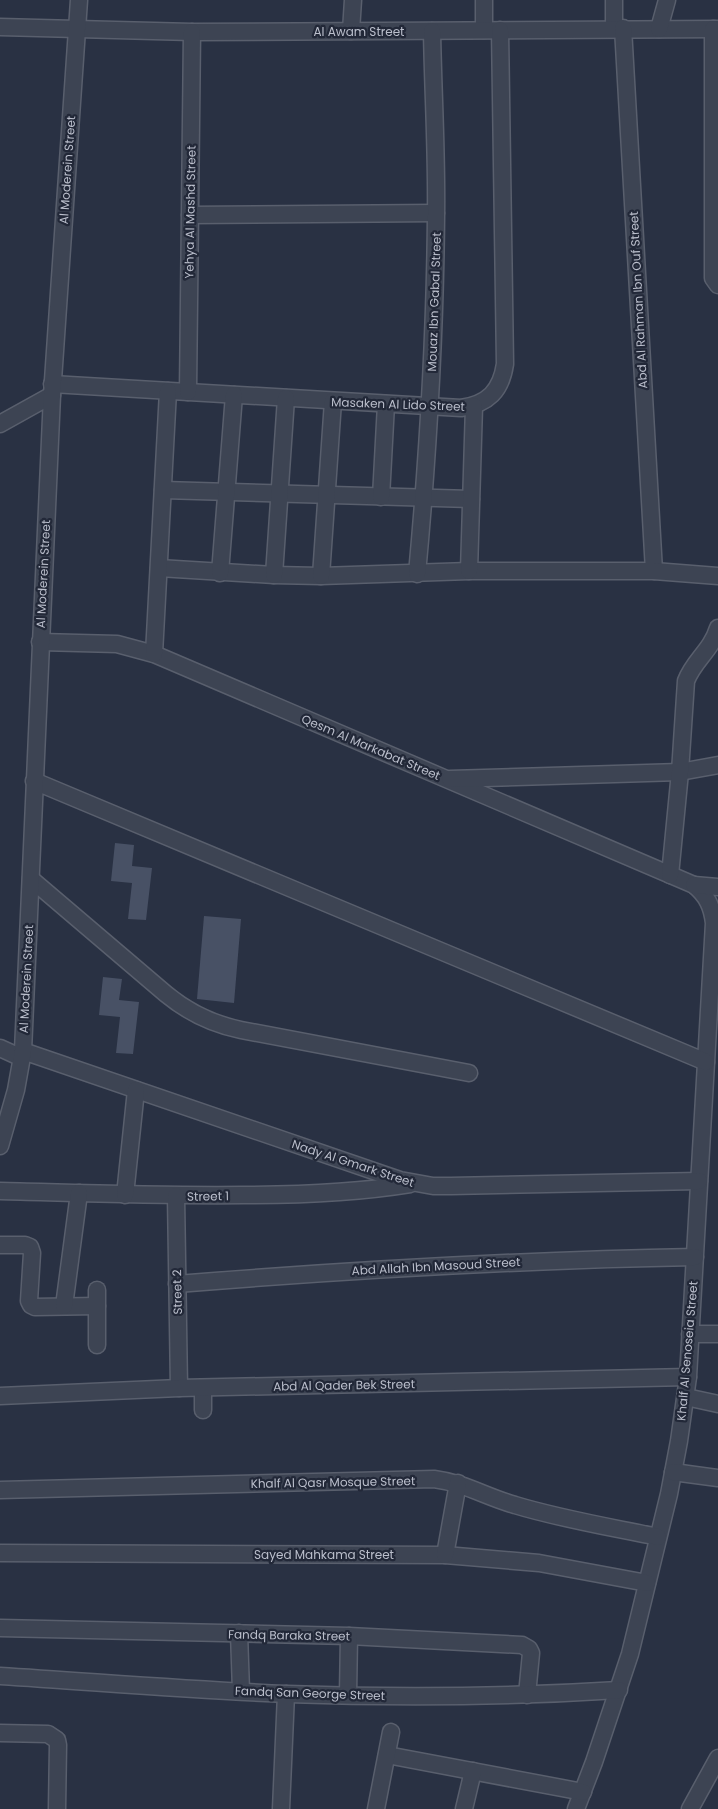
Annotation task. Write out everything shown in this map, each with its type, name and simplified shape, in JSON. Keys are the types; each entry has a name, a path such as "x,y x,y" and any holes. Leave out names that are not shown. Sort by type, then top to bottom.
{"street":[{"name":"Al Moderein Street","path":"0,1146 16,1090 22,1055 52,389 79,0"},
{"path":"351,31 352,0"},
{"name":"Masaken Al Lido Street","path":"52,389 168,391 461,408 474,406 493,394 502,380 505,364 492,30 484,0"},
{"name":"Abd Al Rahman Ibn Ouf Street","path":"614,0 618,28 654,571"},
{"path":"659,29 667,0"},
{"name":"Al Awam Street","path":"0,27 192,32 716,28"},
{"path":"716,28 713,278 718,285"},
{"name":"Mouaz Ibn Gabal Street","path":"417,574 430,407 436,213 432,31"},
{"name":"Yehya Al Mashd Street","path":"188,392 192,32"},
{"path":"190,215 436,213"},
{"path":"0,424 52,389"},
{"path":"154,654 168,391"},
{"path":"220,573 234,395"},
{"path":"274,576 286,398"},
{"path":"321,576 333,401"},
{"path":"381,497 386,404"},
{"path":"469,571 474,406"},
{"path":"163,490 471,499"},
{"path":"159,568 274,576 417,574 469,571 654,571 718,576"},
{"path":"670,875 680,772 686,681 690,670 713,642 718,628"},
{"name":"Qesm Al Markabat Street","path":"40,642 117,644 154,654 694,885"},
{"path":"446,779 680,772 718,764"},
{"path":"34,781 706,1062"},
{"path":"31,878 182,1008 200,1018 220,1026 469,1073"},
{"path":"694,885 718,887"},
{"name":"Khalf Al Senoseia Street","path":"576,1809 630,1654 673,1472 686,1397 706,1062 713,1010 713,912 709,901 694,885"},
{"name":"Nady Al Gmark Street","path":"0,1048 136,1090 392,1177 415,1183 451,1186 699,1180"},
{"path":"125,1195 136,1090"},
{"name":"Street 1","path":"0,1191 176,1196 319,1194 415,1183"},
{"path":"64,1306 79,1193"},
{"name":"Street 2","path":"176,1196 179,1388"},
{"path":"0,1246 25,1245 30,1247 32,1252 28,1301 31,1305 64,1306 97,1298 97,1345"},
{"name":"Abd Allah Ibn Masoud Street","path":"177,1284 475,1263 695,1257"},
{"path":"690,1334 718,1334"},
{"name":"Abd Al Qader Bek Street","path":"0,1396 179,1388 688,1377"},
{"path":"203,1388 203,1410"},
{"path":"686,1397 718,1404"},
{"path":"673,1472 718,1478"},
{"name":"Khalf Al Qasr Mosque Street","path":"0,1490 434,1479 458,1483 526,1508 658,1537"},
{"path":"445,1555 458,1483"},
{"name":"Sayed Mahkama Street","path":"0,1553 445,1555 539,1563 647,1584"},
{"name":"Fandq Baraka Street","path":"0,1628 349,1636 526,1646 531,1652 527,1696"},
{"path":"239,1633 241,1691"},
{"path":"348,1696 349,1636"},
{"name":"Fandq San George Street","path":"0,1676 286,1694 348,1696 527,1696 619,1690"},
{"path":"281,1809 286,1694"},
{"path":"376,1809 391,1732"},
{"path":"0,1733 48,1734 57,1740 57,1809"},
{"path":"387,1755 583,1792"},
{"path":"693,1808 718,1758"},
{"path":"464,1809 473,1771"}],"building":[{"path":"115,843 134,845 132,866 152,868 146,920 128,919 132,883 111,881"},
{"path":"204,916 241,919 234,1003 197,999"},
{"path":"103,977 122,979 119,1000 139,1002 133,1054 116,1053 120,1017 99,1015"}]}
